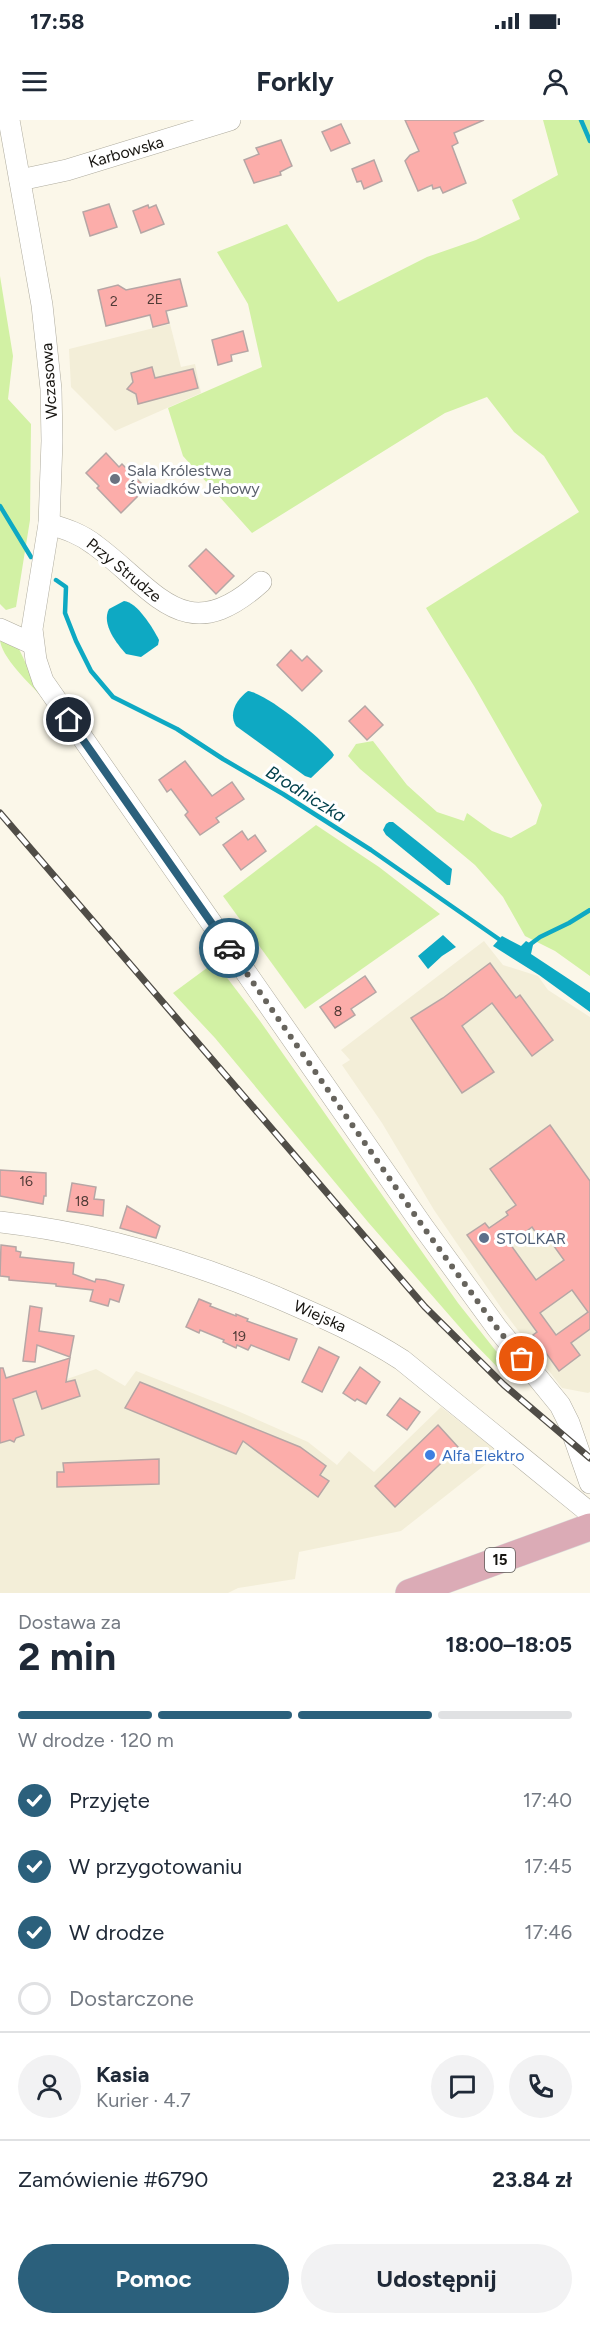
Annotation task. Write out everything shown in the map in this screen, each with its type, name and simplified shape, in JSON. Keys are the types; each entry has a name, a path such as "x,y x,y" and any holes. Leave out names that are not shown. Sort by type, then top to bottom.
{"main road":[{"name":"15","path":"409,1593 590,1527"}],"street":[{"name":"Wczasowa","path":"9,120 42,305 48,363 52,441 49,524 34,611 33,644 43,681 424,1228 497,1328 560,1405 569,1423 590,1483"},
{"name":"Karbowska","path":"20,180 77,166 230,120"},
{"name":"Przy Strudze","path":"49,524 74,532 95,544 161,601 196,614 228,607 246,596 261,582"},
{"path":"0,629 33,644"},
{"name":"Wiejska","path":"0,1222 86,1236 153,1252 220,1274 332,1320 370,1339 402,1360 590,1513"}],"shaded area":[{"path":"170,324 181,367 195,364 201,393 115,431 71,387 69,349"},
{"name":"STOLKAR","path":"484,941 503,965 538,976 548,990 590,1017 590,1392 588,1393 562,1388 504,1312 434,1210 382,1123 342,1065 350,1060 341,1050"},
{"path":"96,1369 125,1386 136,1371 233,1409 308,1442 337,1465 349,1451 374,1472 441,1407 500,1453 401,1531 299,1552 295,1579 238,1588 228,1593 0,1593 0,1402"}],"green space":[{"path":"543,120 590,120 590,976 555,951 525,936 503,897 475,865 360,769 348,756 356,744 373,741 407,785 437,812 464,821 467,813 492,831 511,838 536,824 542,805 426,608 579,512 544,456 514,432 487,397 445,413 252,533 183,456 168,408 262,367 248,304 217,252 287,224 338,302 427,257 476,240 520,219 512,200 558,175"},
{"path":"0,276 13,356 8,399 31,424 30,520 16,607 6,610 0,604"},
{"path":"0,639 19,649 42,697 10,661 1,646"},
{"path":"316,825 379,867 440,914 305,1009 223,896"},
{"path":"215,962 260,1021 458,1303 518,1379 505,1375 470,1339 368,1222 215,1038 173,993"}],"water":[{"path":"124,601 129,602 139,611 159,640 158,645 141,657 126,654 108,627 109,609"},
{"path":"248,691 268,700 305,726 332,752 334,755 332,758 311,778 305,776 236,726 233,711 240,698"},
{"path":"389,822 393,822 452,869 450,885 447,885 386,835 383,830"},
{"path":"443,935 456,947 428,969 418,956"},
{"path":"502,936 521,946 526,941 533,945 531,954 590,993 590,1012 539,975 493,946"}],"building":[{"path":"405,120 484,120 454,133 458,143 452,146 466,183 443,193 440,187 433,189 432,185 418,191 405,161 410,155 419,151"},
{"path":"341,124 350,143 331,151 322,132"},
{"path":"281,140 292,166 280,172 281,175 254,183 244,160 259,154 256,148"},
{"path":"374,160 382,181 364,189 361,181 357,182 352,169"},
{"path":"109,204 117,227 90,236 83,212"},
{"path":"148,205 149,208 156,205 164,224 141,233 133,211"},
{"path":"180,279 187,306 166,311 169,323 153,327 150,315 106,326 98,290 118,285 126,290"},
{"path":"243,331 248,351 231,355 232,361 218,365 212,340"},
{"path":"152,367 155,378 193,369 198,388 138,404 136,394 127,389 133,382 131,373"},
{"name":"Sala Królestwa Świadków Jehowy","path":"106,453 119,467 122,464 146,488 121,513 86,473"},
{"path":"206,549 234,576 216,594 189,566"},
{"path":"291,650 302,661 307,656 322,671 302,691 277,665"},
{"path":"365,706 383,725 367,740 349,721"},
{"path":"185,761 212,796 232,782 244,799 216,818 219,822 200,835 185,815 188,812 171,789 167,792 159,780"},
{"path":"242,831 248,840 255,835 266,851 241,870 223,845"},
{"path":"490,963 516,998 520,995 553,1040 532,1056 492,1003 462,1026 494,1072 462,1093 411,1018 443,998"},
{"path":"365,976 376,992 351,1009 355,1015 335,1028 320,1007"},
{"path":"550,1125 590,1181 590,1329 571,1343 580,1355 559,1371 533,1335 537,1332 467,1235 485,1223 489,1228 508,1215 506,1212 516,1205 490,1169","holes":["532,1227 540,1239 546,1235 564,1260 536,1280 510,1244","572,1290 588,1312 556,1335 540,1313"]},
{"path":"0,1170 46,1173 46,1196 44,1196 43,1204 0,1196"},
{"path":"72,1183 96,1187 94,1199 104,1200 103,1216 67,1211"},
{"path":"127,1206 160,1226 156,1238 120,1228"},
{"path":"1,1245 16,1247 16,1251 21,1252 20,1257 74,1263 73,1274 95,1282 96,1279 124,1285 119,1302 110,1299 108,1306 90,1301 93,1290 9,1280 9,1277 0,1276"},
{"path":"199,1299 211,1304 210,1306 297,1339 289,1360 251,1345 248,1350 237,1345 236,1348 223,1342 224,1340 186,1327"},
{"path":"30,1306 42,1308 39,1331 74,1336 70,1357 37,1345 35,1362 23,1361"},
{"path":"319,1347 339,1357 322,1392 302,1382"},
{"path":"70,1358 66,1382 75,1380 80,1396 42,1409 36,1391 13,1399 24,1435 16,1438 14,1442 10,1440 0,1443 0,1368 3,1368 6,1378"},
{"path":"360,1367 380,1382 366,1404 357,1399 355,1401 343,1393"},
{"path":"140,1382 300,1447 326,1466 320,1475 329,1481 318,1497 243,1441 236,1454 125,1408"},
{"path":"400,1398 420,1412 407,1430 387,1415"},
{"path":"438,1425 458,1447 395,1507 375,1486"},
{"path":"159,1459 159,1484 57,1487 57,1472 64,1472 63,1463"}],"waterway":[{"path":"581,120 590,141"},
{"name":"Brodniczka","path":"0,506 31,557"},
{"name":"Brodniczka","path":"56,580 66,587 65,613 76,641 91,671 113,697 177,729 283,794 371,850 503,942"},
{"path":"528,946 590,910"}],"railway":[{"path":"0,813 425,1307 504,1385 590,1458"}],"way so far":[{"path":"229,948 424,1228 522,1359"}],"place":[{"name":"Sala Królestwa Świadków Jehowy","path":"115,479"},
{"name":"STOLKAR","path":"484,1238"},
{"name":"Alfa Elektro","path":"430,1455"}],"route":[{"path":"69,720 229,948"}]}
